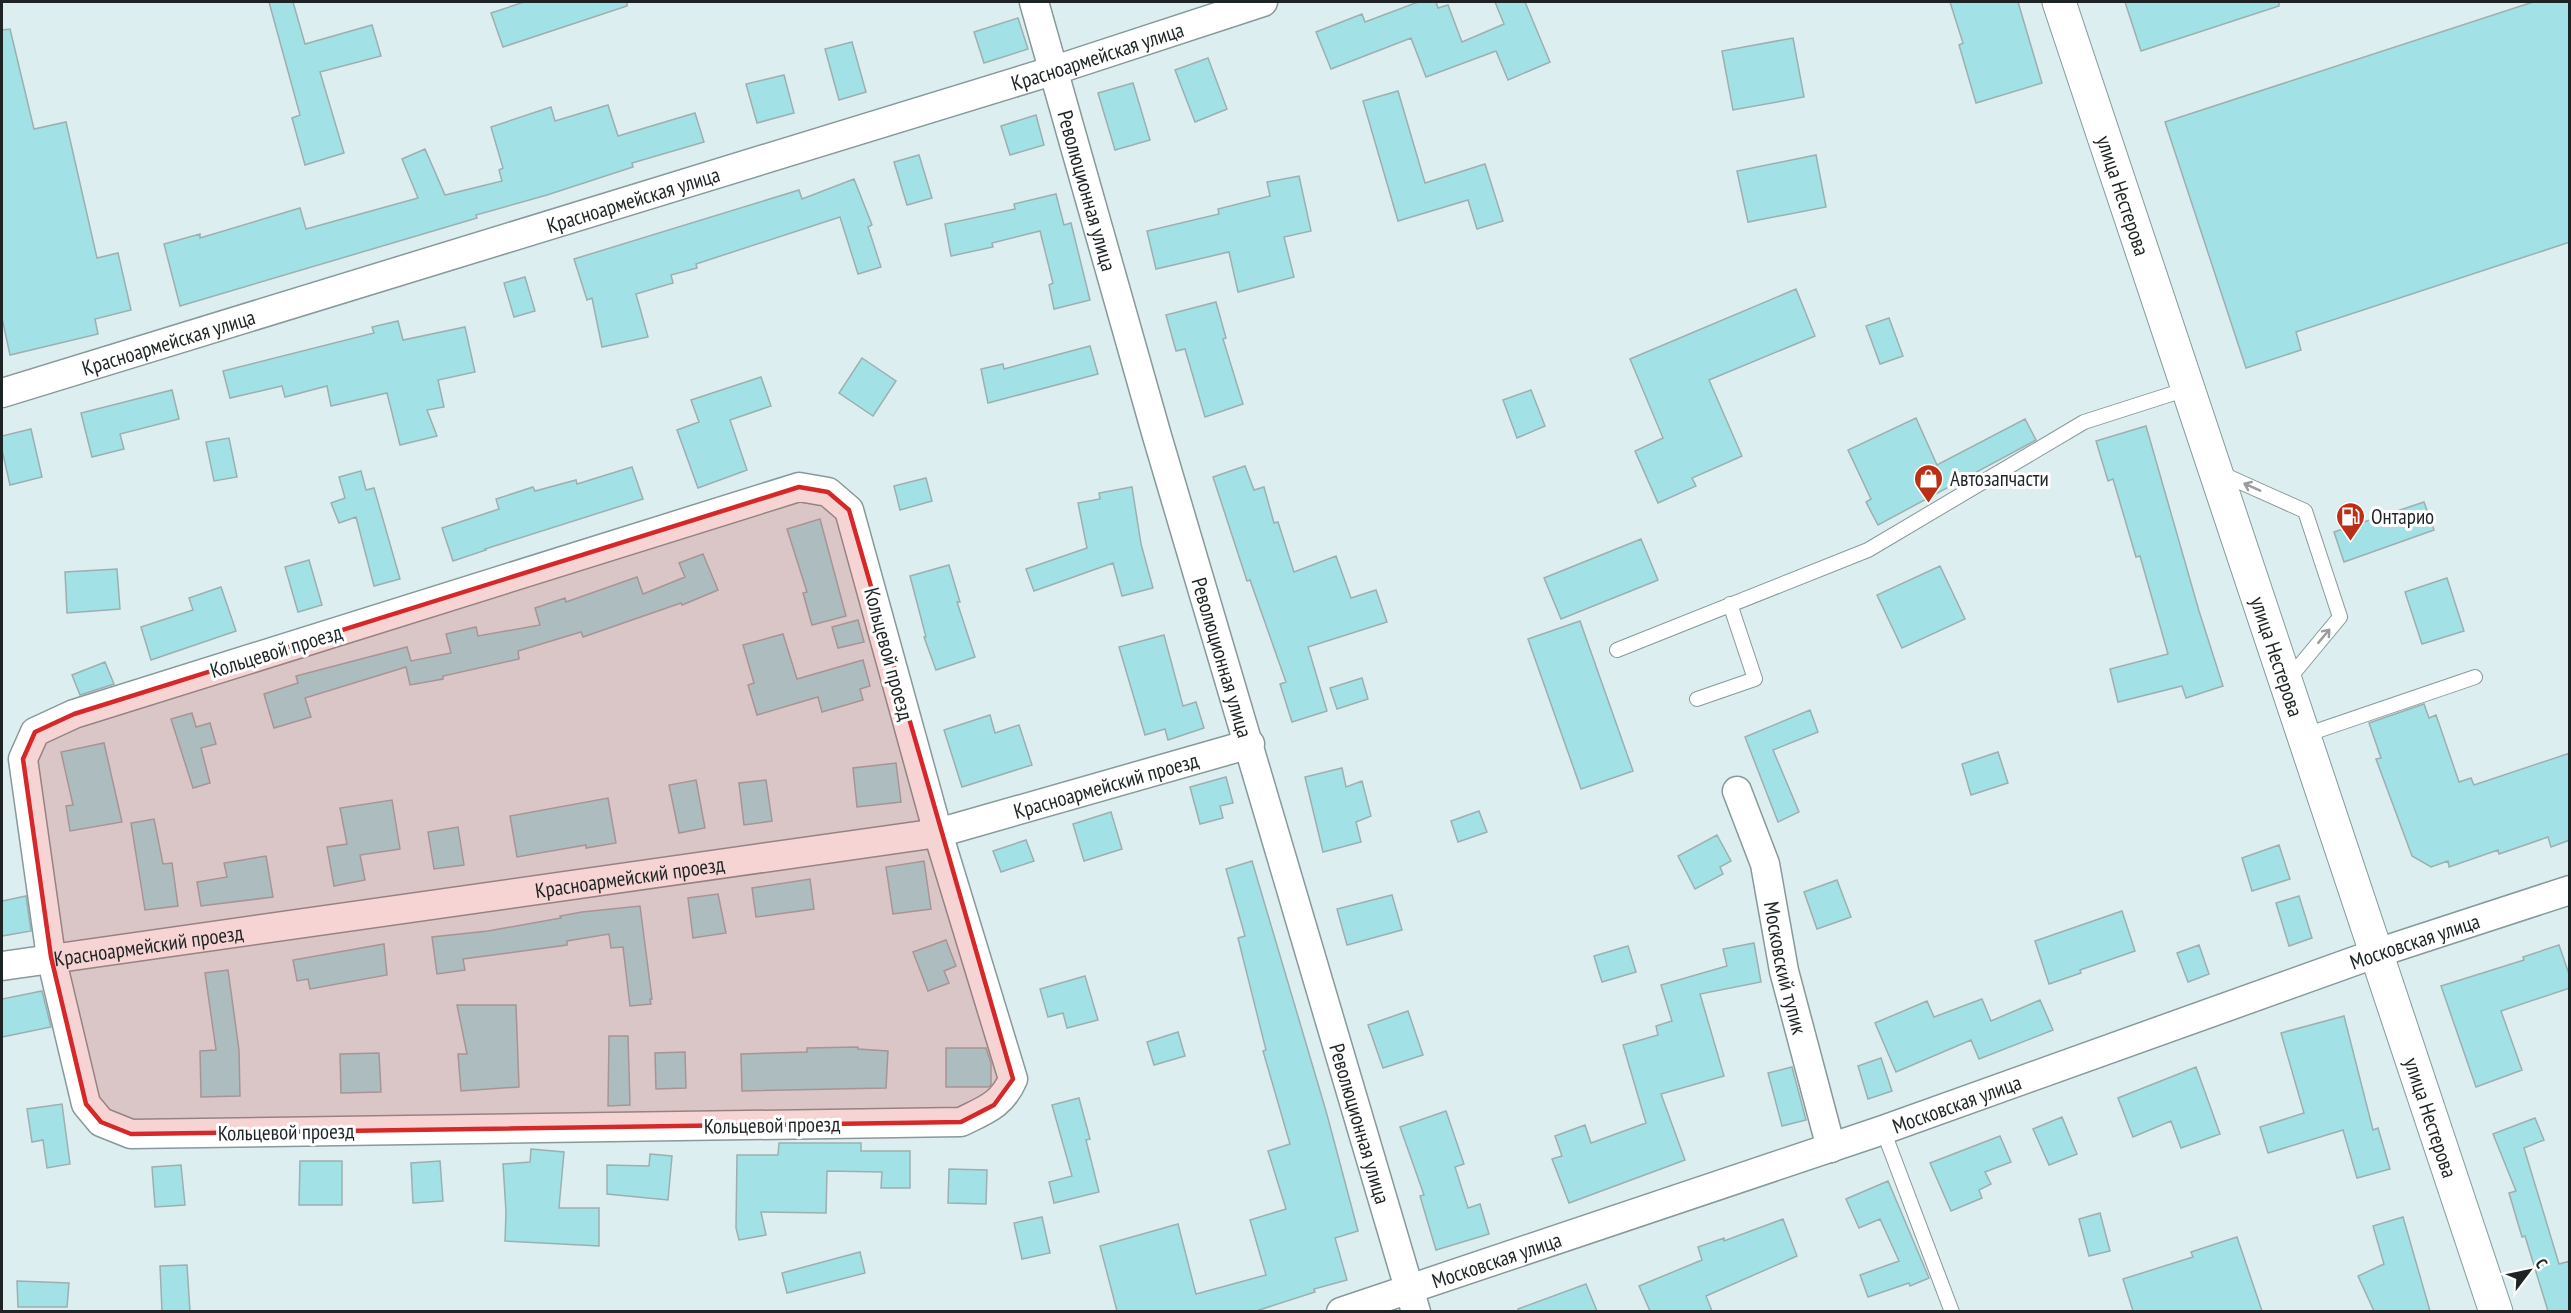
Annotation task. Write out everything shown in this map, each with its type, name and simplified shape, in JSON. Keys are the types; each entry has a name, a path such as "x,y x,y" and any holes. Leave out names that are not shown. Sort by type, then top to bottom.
{"main road":[{"name":"улица Нестерова","path":"2059,2 2190,388 2496,1311"}],"street":[{"name":"Революционная улица","path":"1034,2 1157,436 1413,1301"},
{"name":"Красноармейская улица","path":"2,393 1055,70 1263,2"},
{"name":"Кольцевой проезд","path":"799,487 828,492 849,510 938,833 1013,1079 1007,1093 994,1105 961,1122 130,1134 101,1122 86,1104 51,957 23,759 35,732 74,714 799,487"},
{"name":"Красноармейский проезд","path":"2,966 51,957 938,833 1250,744"},
{"name":"Московский тупик","path":"1737,791 1765,864 1784,971 1831,1148"},
{"name":"Московская улица","path":"1341,1311 1413,1301 1831,1148 2377,953 2570,891"}],"lane":[{"path":"1617,650 1868,550 2084,422 2190,388"},
{"path":"2218,472 2306,511 2340,617 2287,681"},
{"path":"1697,699 1755,679 1730,604"},
{"path":"2305,735 2475,676"},
{"path":"1883,1130 1952,1311"}],"highlighted area":[{"path":"799,487 828,492 849,510 1013,1079 994,1105 961,1122 131,1134 101,1122 86,1104 51,957 23,759 35,732 74,714"}],"building":[{"path":"269,2 293,2 305,44 372,25 381,56 320,72 344,153 305,165 292,118 300,115"},
{"path":"524,2 627,2 627,6 503,47 491,13"},
{"path":"1418,2 1436,2 1438,8 1448,5 1462,42 1504,24 1495,2 1525,2 1550,62 1508,80 1496,51 1426,77 1411,38 1331,69 1316,32 1362,14 1365,22"},
{"path":"1950,2 2018,2 2042,83 1976,103 1959,45 1963,43"},
{"path":"2125,2 2279,2 2279,6 2141,51"},
{"path":"2533,2 2570,2 2570,242 2296,332 2301,350 2246,368 2165,122"},
{"path":"1018,18 1028,49 984,63 974,32"},
{"path":"10,29 34,129 66,122 97,258 118,253 131,310 95,319 98,334 10,355 2,318 2,30"},
{"path":"1793,38 1804,97 1733,110 1722,51"},
{"path":"852,42 866,92 839,100 825,49"},
{"path":"1208,58 1227,109 1195,122 1175,70"},
{"path":"784,75 794,113 757,123 746,84"},
{"path":"1133,83 1150,140 1115,150 1098,93"},
{"path":"1398,91 1425,183 1485,164 1503,221 1477,229 1468,200 1398,221 1363,101"},
{"path":"608,105 618,136 695,113 704,142 632,163 633,167 547,195 476,215 477,218 180,306 164,244 200,234 200,238 300,208 306,229 418,198 402,159 425,149 445,195 502,181 499,170 503,168 491,127 551,107 555,121"},
{"path":"1036,115 1044,145 1010,155 1001,126"},
{"path":"919,155 932,198 907,205 894,162"},
{"path":"1816,155 1826,207 1748,222 1737,171"},
{"path":"1299,176 1311,231 1284,237 1294,277 1238,292 1229,252 1156,269 1147,231 1219,214 1218,209 1270,196 1267,182"},
{"path":"854,179 872,225 868,227 881,267 858,274 840,217 696,264 697,268 671,275 673,283 636,294 648,337 602,347 592,298 587,300 574,259 799,190 802,199"},
{"path":"1056,194 1064,225 1071,223 1090,300 1054,309 1049,285 1053,283 1040,231 992,243 993,247 951,256 945,224 1015,209 1014,204"},
{"path":"525,277 535,311 514,317 504,283"},
{"path":"1796,289 1815,336 1709,380 1742,456 1692,478 1696,486 1658,503 1635,451 1663,438 1630,359"},
{"path":"1216,302 1226,338 1223,339 1243,404 1205,417 1185,349 1176,351 1166,315"},
{"path":"1889,318 1903,356 1880,364 1866,326"},
{"path":"398,321 403,340 465,327 475,372 438,380 444,407 427,410 437,436 400,445 387,393 331,406 327,386 285,397 282,386 230,398 223,371 374,333 372,327"},
{"path":"1090,346 1098,374 988,403 981,369 1003,364 1004,369"},
{"path":"862,358 896,381 873,416 839,393"},
{"path":"761,377 771,406 730,420 747,470 698,488 677,430 699,422 691,400"},
{"path":"172,390 179,419 120,434 124,449 92,457 81,413"},
{"path":"1531,390 1545,426 1517,438 1503,400"},
{"path":"1916,418 1937,465 2025,419 2036,440 1878,525 1866,502 1871,499 1848,450"},
{"path":"2146,426 2223,686 2186,698 2182,686 2118,702 2110,669 2168,654 2140,556 2136,557 2113,479 2108,481 2096,441"},
{"path":"31,429 42,477 10,485 2,450 2,436"},
{"path":"229,438 237,477 214,481 206,442"},
{"path":"1245,466 1254,490 1264,487 1274,523 1278,522 1294,572 1336,556 1351,598 1376,590 1387,622 1308,647 1327,711 1292,722 1280,684 1286,682 1250,580 1247,581 1213,477"},
{"path":"632,467 643,499 453,561 442,528 499,509 496,499 533,487 535,491 576,480 577,484"},
{"path":"361,471 366,490 374,488 400,579 374,586 356,517 339,523 331,503 345,498 339,477"},
{"path":"926,478 932,501 900,510 894,486"},
{"path":"1132,487 1141,544 1153,588 1122,596 1113,563 1034,591 1026,569 1087,548 1078,503 1100,499 1099,493"},
{"path":"2424,502 2434,530 2344,562 2334,532"},
{"path":"820,519 846,616 812,625 803,593 807,592 787,529"},
{"path":"1641,539 1658,580 1561,619 1544,578"},
{"path":"703,554 718,590 682,605 681,603 583,637 581,632 518,651 519,659 443,676 443,679 410,685 406,667 305,698 311,717 274,728 264,694 298,683 296,676 407,647 411,661 451,653 446,634 476,627 478,636 540,625 535,608 565,598 566,602 637,577 643,594 685,577 679,563"},
{"path":"309,560 322,605 298,612 285,567"},
{"path":"949,565 960,602 957,602 975,657 936,670 924,637 926,637 910,576"},
{"path":"1940,566 1965,619 1902,648 1877,595"},
{"path":"117,569 120,609 67,613 65,572"},
{"path":"2447,578 2464,631 2422,644 2405,592"},
{"path":"221,587 236,631 151,660 141,627 193,610 189,598"},
{"path":"858,620 864,642 838,648 832,627"},
{"path":"1580,621 1633,771 1581,789 1528,639"},
{"path":"783,634 797,679 863,660 870,686 860,689 863,700 822,712 818,697 757,715 748,685 754,683 743,645"},
{"path":"1164,635 1183,706 1196,702 1204,728 1168,740 1165,729 1145,735 1119,647"},
{"path":"105,662 114,684 80,695 72,675"},
{"path":"1362,678 1368,699 1337,709 1330,688"},
{"path":"2424,704 2429,718 2436,715 2459,782 2471,778 2474,785 2570,753 2570,840 2551,847 2548,837 2499,854 2498,850 2449,867 2448,861 2431,867 2412,856 2376,759 2381,758 2369,723"},
{"path":"1810,710 1818,732 1773,750 1799,812 1778,822 1745,737"},
{"path":"192,713 196,727 210,723 216,744 201,748 210,783 193,788 171,719"},
{"path":"990,715 995,733 1019,725 1032,765 962,787 944,730"},
{"path":"104,743 122,822 70,831 66,806 73,805 61,752"},
{"path":"1998,752 2008,783 1971,795 1962,764"},
{"path":"896,763 901,802 857,807 853,768"},
{"path":"1342,768 1346,787 1362,781 1371,816 1356,822 1361,842 1323,852 1305,777"},
{"path":"1226,777 1233,803 1220,806 1223,818 1200,824 1190,787"},
{"path":"696,780 705,828 679,833 669,785"},
{"path":"766,780 772,821 744,825 739,783"},
{"path":"608,798 616,843 586,848 586,845 517,857 510,816"},
{"path":"392,800 400,849 360,855 365,880 334,886 327,847 347,844 340,808"},
{"path":"1479,811 1487,832 1458,842 1451,821"},
{"path":"1111,812 1122,849 1084,861 1073,824"},
{"path":"154,819 163,864 172,863 178,906 145,910 131,823"},
{"path":"458,827 464,865 434,869 428,832"},
{"path":"1717,835 1731,861 1720,867 1723,874 1695,889 1678,856"},
{"path":"1026,840 1034,861 1001,872 993,851"},
{"path":"2279,845 2290,879 2252,891 2242,858"},
{"path":"266,856 273,897 201,906 197,882 227,877 224,863"},
{"path":"924,861 931,909 893,914 886,867"},
{"path":"1252,861 1326,1111 1358,1231 1335,1238 1347,1280 1314,1289 1315,1292 1256,1311 1117,1311 1100,1246 1178,1224 1196,1294 1266,1275 1250,1220 1286,1209 1268,1151 1290,1144 1263,1051 1266,1050 1238,938 1245,936 1226,869"},
{"path":"810,879 814,909 756,917 752,888"},
{"path":"1837,880 1851,917 1817,929 1804,892"},
{"path":"718,894 726,933 693,938 688,898"},
{"path":"1392,895 1402,930 1347,945 1337,909"},
{"path":"26,896 31,931 2,936 2,901"},
{"path":"2299,896 2312,938 2289,946 2276,903"},
{"path":"640,906 651,1004 630,1006 623,947 611,948 609,934 567,941 567,945 463,959 465,970 437,974 432,937 488,931 582,912"},
{"path":"2122,911 2135,951 2080,970 2081,973 2049,984 2035,941"},
{"path":"946,940 956,966 944,971 949,983 928,991 913,952"},
{"path":"1754,943 1761,982 1700,994 1724,1076 1661,1094 1685,1160 1569,1203 1552,1159 1562,1156 1555,1136 1585,1125 1591,1143 1646,1123 1623,1045 1658,1035 1656,1026 1672,1021 1661,985 1727,966 1723,949"},
{"path":"384,944 387,975 310,989 308,979 297,981 293,960"},
{"path":"2199,945 2209,974 2188,982 2177,953"},
{"path":"2559,945 2570,977 2570,988 2501,1011 2522,1070 2476,1087 2441,986 2524,960 2523,957"},
{"path":"1628,946 1636,972 1602,982 1594,956"},
{"path":"228,970 239,1050 240,1096 201,1097 200,1051 216,1050 205,973"},
{"path":"1085,976 1098,1020 1067,1028 1063,1013 1048,1017 1040,989"},
{"path":"42,991 51,1027 2,1037 2,999"},
{"path":"1982,999 1991,1021 2040,1000 2053,1030 1979,1059 1971,1040 1896,1072 1875,1023 1927,1001 1934,1017"},
{"path":"457,1005 516,1005 519,1087 461,1091 458,1054 467,1054"},
{"path":"1408,1011 1423,1055 1383,1068 1368,1025"},
{"path":"2344,1016 2373,1130 2378,1128 2390,1169 2357,1178 2343,1130 2268,1153 2260,1127 2304,1113 2281,1033"},
{"path":"1178,1032 1185,1056 1154,1065 1147,1042"},
{"path":"609,1036 628,1036 630,1105 608,1106"},
{"path":"858,1047 858,1049 888,1051 886,1088 742,1091 741,1054 807,1052 807,1048"},
{"path":"946,1048 986,1048 991,1063 991,1085 988,1087 946,1087"},
{"path":"685,1052 686,1088 656,1089 655,1053"},
{"path":"379,1053 381,1092 341,1093 340,1054"},
{"path":"1881,1058 1892,1091 1868,1099 1858,1066"},
{"path":"1792,1067 1806,1120 1782,1126 1768,1073"},
{"path":"2196,1067 2220,1134 2181,1148 2171,1121 2133,1137 2118,1098"},
{"path":"1079,1098 1090,1139 1086,1140 1099,1192 1054,1203 1049,1182 1072,1176 1052,1105"},
{"path":"62,1104 70,1164 47,1168 43,1140 32,1142 27,1109"},
{"path":"1446,1111 1464,1164 1455,1167 1468,1208 1480,1204 1489,1234 1436,1250 1420,1196 1424,1195 1400,1127"},
{"path":"2062,1117 2077,1154 2049,1165 2033,1129"},
{"path":"2535,1118 2544,1140 2524,1148 2559,1264 2570,1261 2570,1311 2548,1311 2509,1193 2516,1191 2493,1134"},
{"path":"2000,1136 2011,1162 1985,1172 1991,1184 1979,1190 1982,1198 1951,1211 1930,1163"},
{"path":"779,1143 861,1143 861,1151 910,1151 910,1188 881,1188 882,1172 827,1171 826,1213 761,1212 766,1235 739,1240 736,1228 737,1155 778,1155"},
{"path":"531,1149 564,1152 559,1208 599,1208 599,1246 505,1241 503,1164 530,1162"},
{"path":"650,1154 672,1156 668,1200 607,1194 607,1165 649,1166"},
{"path":"300,1161 342,1161 342,1205 299,1205"},
{"path":"440,1161 443,1201 413,1203 411,1163"},
{"path":"181,1165 185,1205 155,1207 152,1167"},
{"path":"949,1169 987,1170 986,1204 948,1203"},
{"path":"1888,1181 1929,1278 1910,1286 1909,1283 1868,1297 1860,1275 1899,1261 1880,1219 1859,1228 1846,1199"},
{"path":"2100,1213 2110,1251 2089,1256 2079,1219"},
{"path":"1042,1217 1050,1253 1022,1259 1014,1223"},
{"path":"2403,1217 2430,1311 2374,1311 2358,1276 2384,1264 2373,1226"},
{"path":"1783,1219 1797,1256 1706,1296 1712,1311 1650,1311 1639,1286 1702,1260 1698,1247 1724,1238 1724,1241"},
{"path":"2237,1237 2262,1311 2133,1311 2123,1279 2193,1257 2191,1252"},
{"path":"860,1252 865,1273 787,1293 782,1273"},
{"path":"187,1265 190,1311 162,1311 160,1266"},
{"path":"17,1281 69,1283 67,1307 18,1307"},
{"path":"1586,1284 1597,1311 1518,1311 1518,1309"}],"place":[{"name":"Автозапчасти","path":"1929,504"},
{"name":"Онтарио","path":"2350,542"}]}
